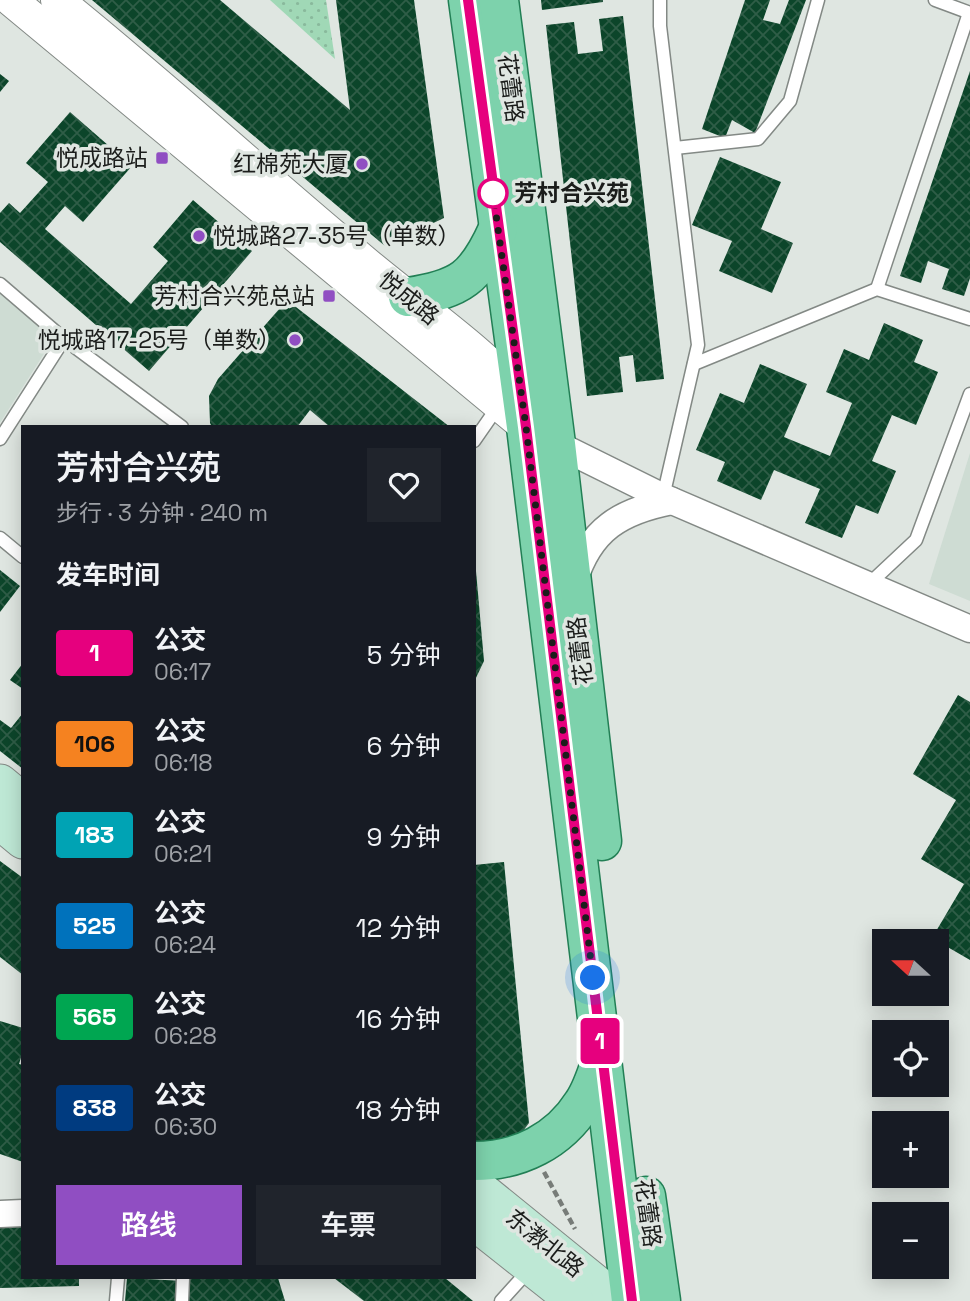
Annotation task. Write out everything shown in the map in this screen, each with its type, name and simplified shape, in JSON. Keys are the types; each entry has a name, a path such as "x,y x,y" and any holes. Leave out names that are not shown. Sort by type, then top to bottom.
{"main road":[{"name":"花蕾路","path":"468,0 526,417 631,1301"},
{"name":"花蕾路","path":"499,0 526,417 573,586 631,1091 661,1301"},
{"path":"408,297 458,284 473,272 486,255 498,229"},
{"path":"0,783 21,800"},
{"path":"0,821 21,838"},
{"path":"476,1161 514,1157 565,1128 585,1101 603,1058"},
{"name":"东漖北路","path":"476,1187 617,1301"},
{"name":"东漖北路","path":"476,1223 575,1301"}],"street":[{"name":"悦成路","path":"11,0 526,417"},
{"name":"悦成路","path":"57,0 472,348 526,417"},
{"path":"526,417 668,499 970,629"},
{"path":"573,586 581,558 594,539 608,526 643,507 668,499"},
{"path":"0,1214 21,1213"}],"lane":[{"path":"660,0 660,26 698,345 668,499"},
{"path":"675,148 758,139 790,101 818,0"},
{"path":"877,289 970,13 935,0"},
{"path":"0,284 64,339 180,425"},
{"path":"694,364 877,289 970,318"},
{"path":"0,439 64,339"},
{"path":"868,585 916,540 970,394"},
{"path":"476,441 526,417"},
{"path":"0,538 21,554"},
{"path":"501,1301 531,1267"},
{"path":"116,1301 118,1279"},
{"path":"181,1301 183,1279"}],"path":[{"path":"539,1162 576,1230"}],"shaded area":[{"path":"0,293 54,338 0,423"},
{"path":"970,453 970,601 929,584"}],"green space":[{"path":"270,0 326,0 335,59"}],"building":[{"name":"红棉苑大厦","path":"92,0 220,0 350,110 336,0 414,0 444,218 385,246"},
{"path":"541,0 603,0 603,2 542,10"},
{"path":"745,0 770,0 763,20 780,24 789,0 806,0 755,133 732,120 725,138 702,129"},
{"path":"623,16 664,379 636,382 633,355 619,357 623,392 587,396 546,25 574,22 578,54 603,51 599,19"},
{"path":"970,71 970,278 964,296 942,289 949,269 928,261 921,283 900,276"},
{"path":"0,74 9,81 0,92"},
{"name":"悦城路27-35号（单数）","path":"70,112 132,166 83,222 65,206 45,229 131,304 168,261 153,247 193,200 252,251 149,371 0,242 0,213 9,203 20,213 48,182 26,163"},
{"path":"720,157 781,182 761,229 793,243 772,293 719,271 732,241 692,225"},
{"name":"悦城路17-25号（单数）","path":"287,300 447,425 328,425 310,410 299,425 211,425 209,396 218,379"},
{"path":"884,323 923,340 914,362 938,372 916,425 892,415 872,461 896,471 878,514 856,505 842,538 805,523 820,489 774,470 761,500 717,481 725,462 696,450 720,393 744,403 760,364 807,384 784,437 830,456 852,403 826,392 844,349 869,360"},
{"path":"0,570 20,586 0,612"},
{"path":"476,571 484,661 476,678"},
{"path":"21,666 21,688 10,680"},
{"path":"958,695 970,702 970,960 949,948 949,929 937,929 964,884 921,859 956,800 913,774"},
{"path":"21,716 21,767 0,751 0,720 11,728"},
{"path":"0,861 21,877 21,973 0,957"},
{"path":"504,862 529,1123 514,1143 476,1151 476,865"},
{"path":"0,1021 21,1027 21,1161 0,1154"},
{"path":"21,1226 21,1279 79,1279 79,1286 0,1288 0,1227"},
{"path":"127,1279 278,1279 285,1301 125,1301"},
{"path":"335,1279 446,1279 473,1301 364,1301"}],"bus line":[{"name":"1","path":"468,0 526,427 632,1301"}],"place":[{"name":"悦成路站","path":"162,158"},
{"name":"红棉苑大厦","path":"362,164"},
{"name":"芳村合兴苑","path":"493,193"},
{"name":"悦城路27-35号（单数）","path":"199,236"},
{"name":"芳村合兴苑总站","path":"329,296"},
{"name":"悦城路17-25号（单数）","path":"295,340"}],"route":[{"path":"493,193 526,427 593,978"}]}
